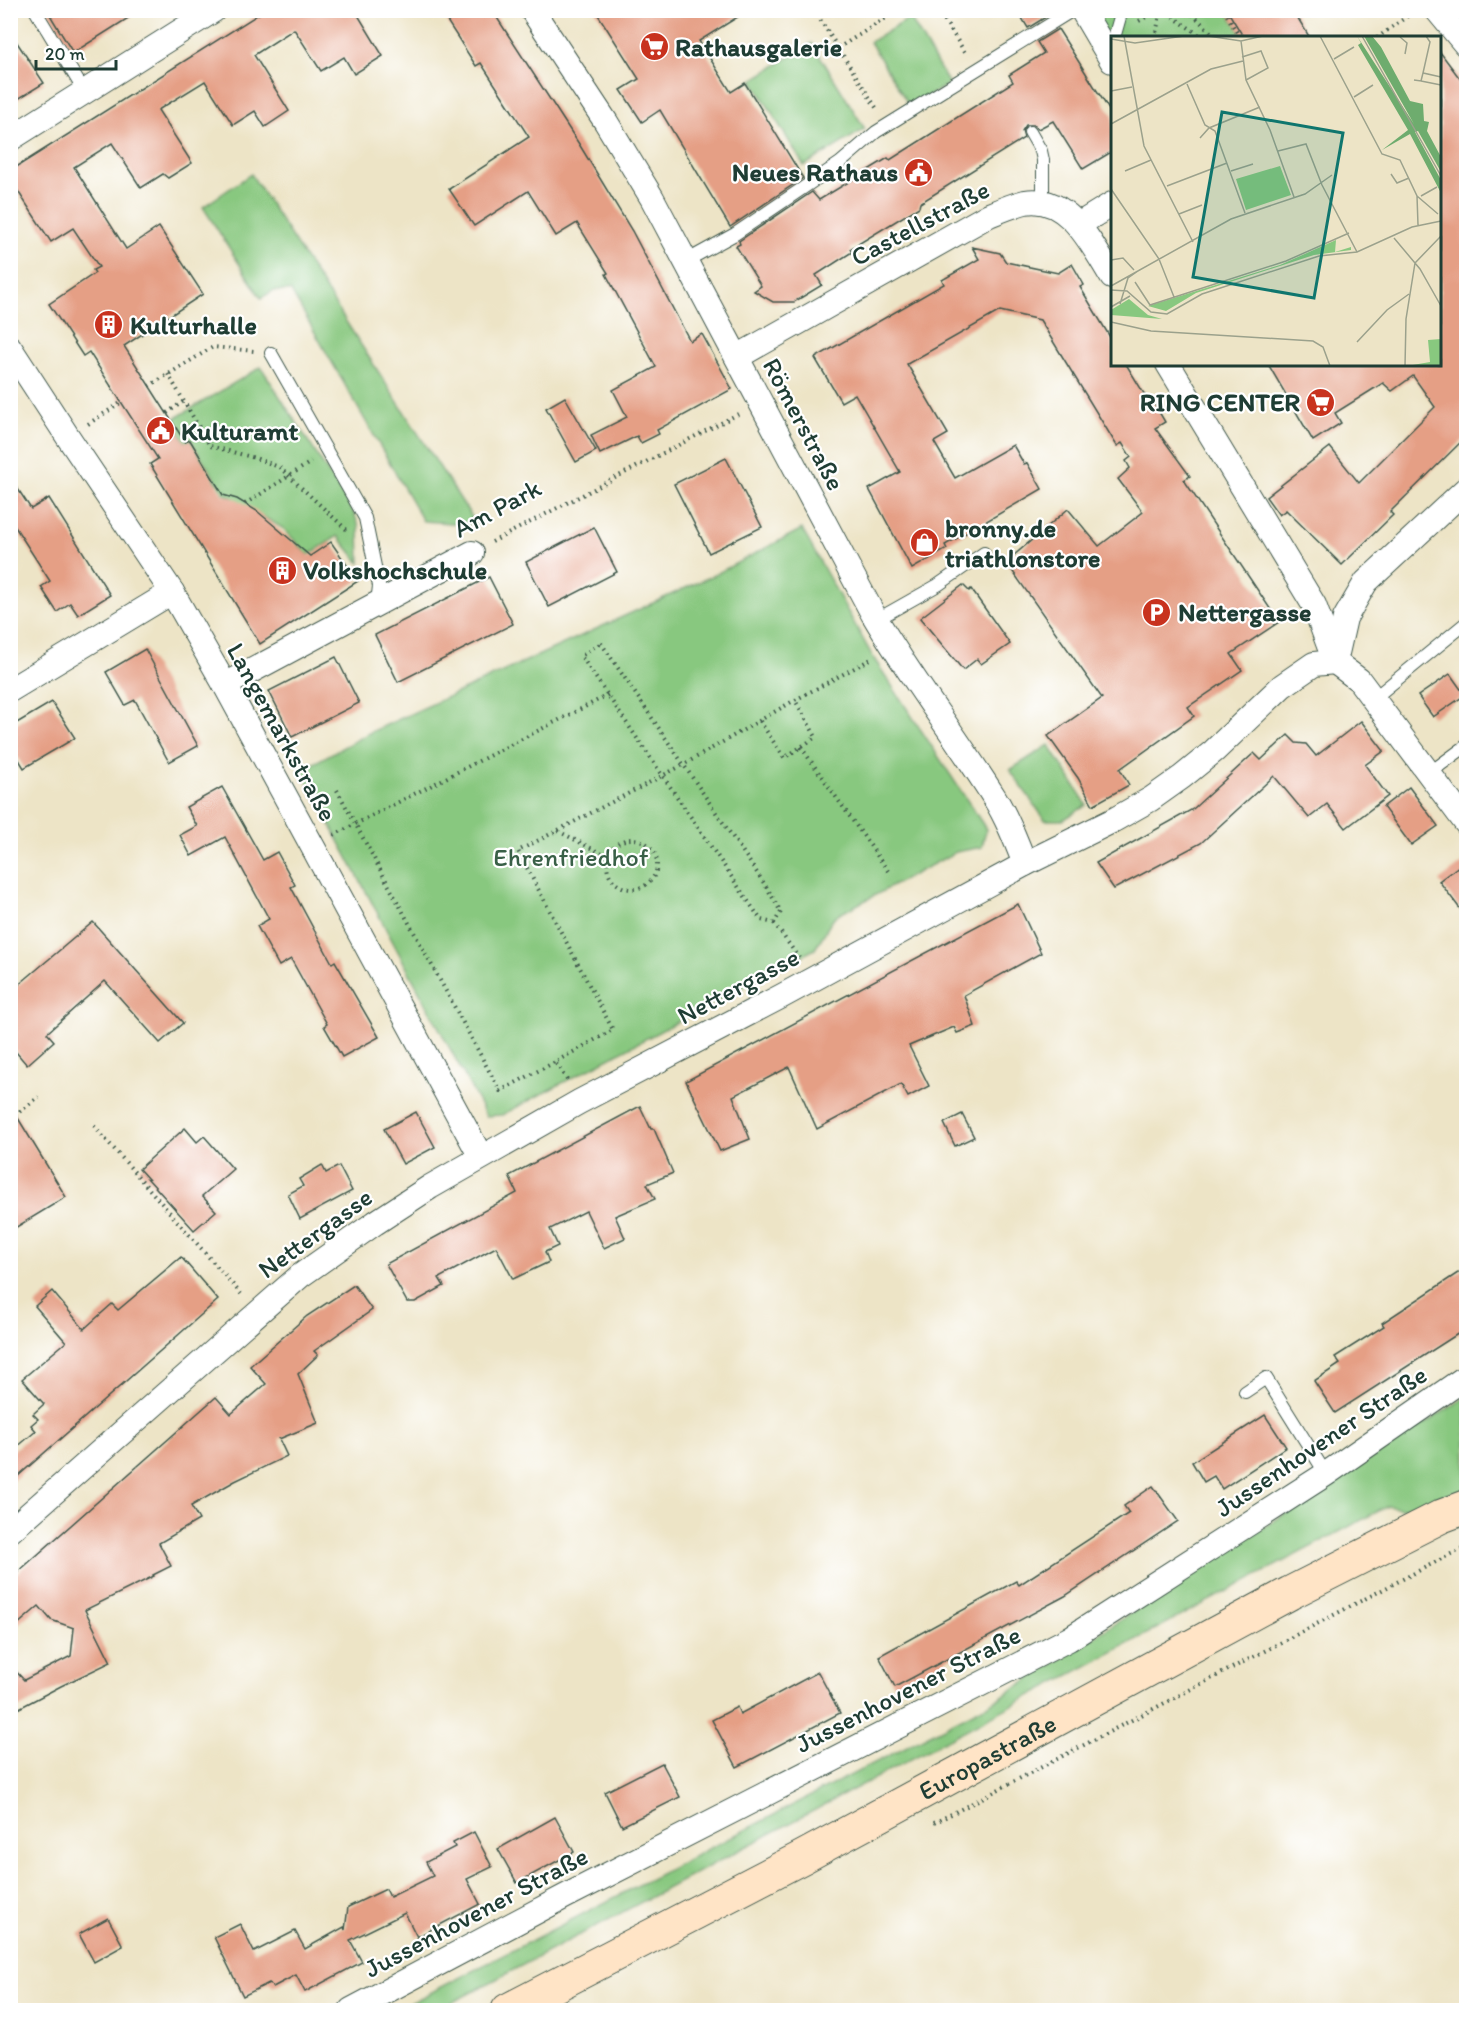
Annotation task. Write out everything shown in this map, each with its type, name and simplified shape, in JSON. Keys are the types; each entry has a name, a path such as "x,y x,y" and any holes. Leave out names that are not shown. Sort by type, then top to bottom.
{"main road":[{"name":"Europastraße","path":"508,2010 803,1857 1290,1593 1442,1516 1467,1507"}],"street":[{"path":"10,139 214,10"},
{"name":"Römerstraße","path":"532,10 631,162 686,261 876,620 994,798 1025,864"},
{"path":"1082,10 1111,48"},
{"path":"1437,10 1467,45"},
{"name":"Castellstraße","path":"737,357 989,215 1026,202 1043,202"},
{"path":"1043,202 1064,211 1078,225 1111,274"},
{"path":"1078,225 1111,205"},
{"name":"Langemarkstraße","path":"10,348 172,592 225,685 481,1157"},
{"path":"1169,366 1314,605 1335,662 1359,680 1467,823"},
{"path":"1335,662 1345,618 1366,582 1467,489"},
{"name":"Am Park","path":"225,685 472,553"},
{"path":"10,690 172,592"},
{"name":"Nettergasse","path":"10,1531 258,1312 329,1254 430,1187 579,1102 1151,799 1214,751 1282,686 1314,664 1335,662"},
{"name":"Jussenhovener Straße","path":"351,2010 564,1897 1069,1639 1326,1474 1467,1377"}],"lane":[{"path":"35,10 84,91"},
{"path":"686,261 735,234 830,170 876,132 1072,10"},
{"path":"1115,36 1122,10"},
{"path":"1030,132 1041,151 1043,160 1043,202"},
{"path":"271,353 365,518 380,586 377,603"},
{"path":"876,620 938,585 984,554"},
{"path":"1373,699 1467,623"},
{"path":"1428,774 1467,746"},
{"path":"1245,1392 1266,1378 1326,1474"}],"path":[{"path":"813,10 887,125"},
{"path":"838,48 899,10"},
{"path":"938,10 976,70"},
{"path":"1156,36 1162,10 1201,36"},
{"path":"1188,10 1215,36"},
{"path":"1224,10 1239,36"},
{"path":"1380,36 1414,10"},
{"path":"149,386 213,347 271,353"},
{"path":"168,374 210,446 279,467 348,531 371,543"},
{"path":"68,437 122,402"},
{"path":"167,413 184,402"},
{"name":"Am Park","path":"472,553 734,417"},
{"path":"245,504 327,451"},
{"path":"774,923 782,912 766,886 601,643 581,656 761,920 774,923 811,980"},
{"path":"337,790 500,1091 613,1030 518,851 683,765 892,646"},
{"path":"313,847 355,823 608,695"},
{"path":"760,721 784,758 816,737 795,700"},
{"path":"801,747 888,871"},
{"path":"557,831 608,857"},
{"path":"634,839 642,840 655,852 658,868 655,876 643,887 627,889 613,881 606,866 608,857 617,843 634,839"},
{"path":"555,1062 579,1102"},
{"path":"10,1119 39,1098"},
{"path":"94,1126 258,1312"},
{"path":"926,1827 1303,1629 1467,1548"}],"green space":[{"path":"1085,11 1227,11 1243,36 1111,36"},
{"path":"910,18 949,84 910,107 870,42"},
{"path":"812,43 865,129 804,166 752,80"},
{"path":"251,174 477,525 423,521 291,291 273,291 261,298 203,207"},
{"path":"261,367 354,513 359,527 360,563 338,536 308,555 284,529 224,493 190,440 185,442 172,420"},
{"name":"Ehrenfriedhof","path":"802,529 873,657 986,829 982,847 956,852 834,917 815,949 502,1115 486,1116 301,770 371,732 714,575"},
{"path":"1049,745 1087,805 1063,820 1045,820 1010,770"},
{"path":"1466,1397 1466,1489 1402,1509 1388,1506 438,2010 397,2010 998,1699"}],"building":[{"path":"47,10 141,10 73,53"},
{"path":"265,10 355,10 383,56 354,74 344,57 321,71 294,29 254,55 289,111 265,127 255,111 233,125 205,81 158,110 192,163 168,178 163,174 141,188 112,143 74,167 126,249 159,227 203,294 124,346 185,442 190,440 223,495 237,499 257,511 310,556 331,542 358,581 260,644 150,464 158,459 89,352 83,356 49,304 95,273 93,270 99,267 73,228 51,242 10,179 10,171"},
{"path":"440,10 492,10 632,231 690,341 702,334 732,389 657,430 659,434 641,443 637,436 600,454 591,435 627,417 613,390 656,367 606,274 608,273 577,223 556,236 528,191 474,226 449,189 529,137 481,63 476,66"},
{"path":"595,10 749,10 699,41 731,92 745,83 803,178 730,227 660,110 642,122 621,90 639,79"},
{"path":"1017,10 1046,10 1049,15 1028,28"},
{"path":"1227,10 1293,10 1309,36 1243,36"},
{"name":"Neues Rathaus","path":"1058,29 1111,113 1111,152 1083,169 1053,121 1038,129 1034,125 1026,125 1022,131 1024,138 850,249 852,252 816,275 822,285 794,302 773,302 754,291 761,286 736,246 740,244 739,241 812,192 819,200 888,158 890,160 1013,82 1009,75 1044,53 1037,42"},
{"path":"10,32 44,83 10,104"},
{"path":"1441,53 1467,88 1467,436 1390,512 1393,515 1342,565 1286,510 1279,515 1266,497 1330,447 1359,483 1435,407 1413,376 1392,391 1383,383 1335,413 1341,423 1313,441 1269,366 1441,366"},
{"path":"972,247 1000,253 1006,262 1058,273 1072,264 1084,285 1080,287 1111,339 1111,366 1127,366 1149,402 1152,400 1165,422 1155,428 1190,476 1184,480 1279,622 1231,654 1242,670 1188,707 1194,716 1120,769 1129,785 1093,805 1078,778 1048,736 1102,698 1006,562 1068,509 1099,546 1143,512 1118,479 1130,468 1126,461 1131,457 1122,443 1117,446 1040,320 1000,311 907,364 948,434 934,442 955,478 1013,445 1042,489 945,545 947,549 912,569 869,489 900,472 855,394 841,402 815,358 944,284 942,280 979,259"},
{"path":"565,397 596,451 576,462 546,408"},
{"path":"726,458 762,527 709,553 674,484"},
{"path":"10,477 31,509 49,498 110,595 78,615 70,603 57,612 41,587 50,581 10,519"},
{"path":"594,527 617,572 549,607 526,562"},
{"path":"489,577 513,624 398,682 375,635"},
{"path":"963,585 969,591 971,589 1010,644 981,664 977,659 963,670 920,618"},
{"path":"145,649 198,746 169,762 135,700 125,705 106,672"},
{"path":"336,657 359,703 292,737 269,691"},
{"path":"1450,674 1465,695 1433,717 1418,696"},
{"path":"52,702 75,738 24,768 10,745 10,727"},
{"path":"1361,721 1384,751 1365,765 1388,796 1346,828 1327,804 1309,818 1274,776 1201,843 1114,889 1096,863 1193,809 1254,753 1261,760 1288,735 1296,743 1306,744 1316,756"},
{"path":"222,787 263,860 277,852 295,885 291,887 332,963 335,961 379,1037 342,1057 324,1026 327,1024 291,959 279,966 257,926 269,919 225,837 191,856 180,835 197,826 186,807"},
{"path":"1409,787 1438,826 1411,845 1383,807"},
{"path":"1467,860 1467,918 1439,881"},
{"path":"1018,904 1041,953 964,995 975,1026 957,1033 954,1027 909,1046 929,1086 908,1097 901,1084 817,1129 789,1067 733,1096 750,1139 720,1151 686,1081"},
{"path":"93,922 183,1023 160,1043 105,981 47,1033 54,1041 27,1065 10,1045 10,992"},
{"path":"10,1105 66,1197 10,1231"},
{"path":"640,1106 651,1129 654,1129 673,1173 647,1184 655,1199 615,1216 625,1238 604,1248 586,1211 550,1229 558,1246 545,1252 549,1262 513,1279 496,1247 439,1278 444,1286 415,1302 407,1302 386,1264 517,1193 509,1176"},
{"path":"416,1112 435,1147 403,1164 384,1129"},
{"path":"962,1114 974,1137 955,1146 944,1123"},
{"path":"185,1128 197,1142 204,1136 233,1169 202,1196 216,1211 194,1230 139,1169"},
{"path":"322,1165 326,1173 339,1166 352,1191 300,1219 288,1194 303,1186 299,1179"},
{"path":"181,1257 218,1300 10,1483 10,1453 36,1431 31,1425 38,1419 33,1414 44,1404 22,1379 66,1342 35,1306 52,1291 84,1329 112,1304 118,1310"},
{"path":"1467,1267 1467,1328 1335,1413 1314,1381 1340,1364 1335,1357 1384,1326 1382,1323"},
{"path":"354,1285 372,1310 314,1351 318,1355 298,1374 318,1423 279,1439 287,1456 235,1481 191,1506 199,1520 159,1543 171,1566 85,1610 111,1662 10,1713 10,1665 24,1680 71,1656 74,1628 51,1620 39,1606 10,1631 10,1579 216,1397 231,1414 266,1384 250,1366 307,1316"},
{"path":"1265,1415 1286,1447 1222,1489 1214,1476 1204,1482 1192,1462"},
{"path":"1153,1486 1178,1521 1065,1596 895,1687 879,1656 1016,1581 1019,1585 1129,1513 1124,1506"},
{"path":"818,1672 840,1713 737,1767 712,1720 737,1707 740,1714"},
{"path":"662,1763 680,1797 622,1826 605,1792"},
{"path":"555,1817 574,1852 517,1883 498,1849"},
{"path":"474,1832 492,1867 467,1879 480,1904 417,1937 405,1913 350,1940 362,1962 305,1992 296,1975 273,1987 269,1983 243,1996 214,1937 240,1924 254,1952 295,1931 305,1949 344,1927 345,1930 348,1907 386,1889 390,1897 433,1876 426,1862 455,1847 453,1843"},
{"path":"108,1918 123,1946 94,1962 79,1934"}],"place":[{"name":"Rathausgalerie","path":"654,47"},
{"name":"Neues Rathaus","path":"919,172"},
{"name":"Kulturhalle","path":"109,325"},
{"name":"RING CENTER","path":"1321,402"},
{"name":"Kulturamt","path":"160,431"},
{"name":"bronny.de triathlonstore","path":"924,543"},
{"name":"Volkshochschule","path":"282,570"},
{"name":"Nettergasse","path":"1157,612"}]}
